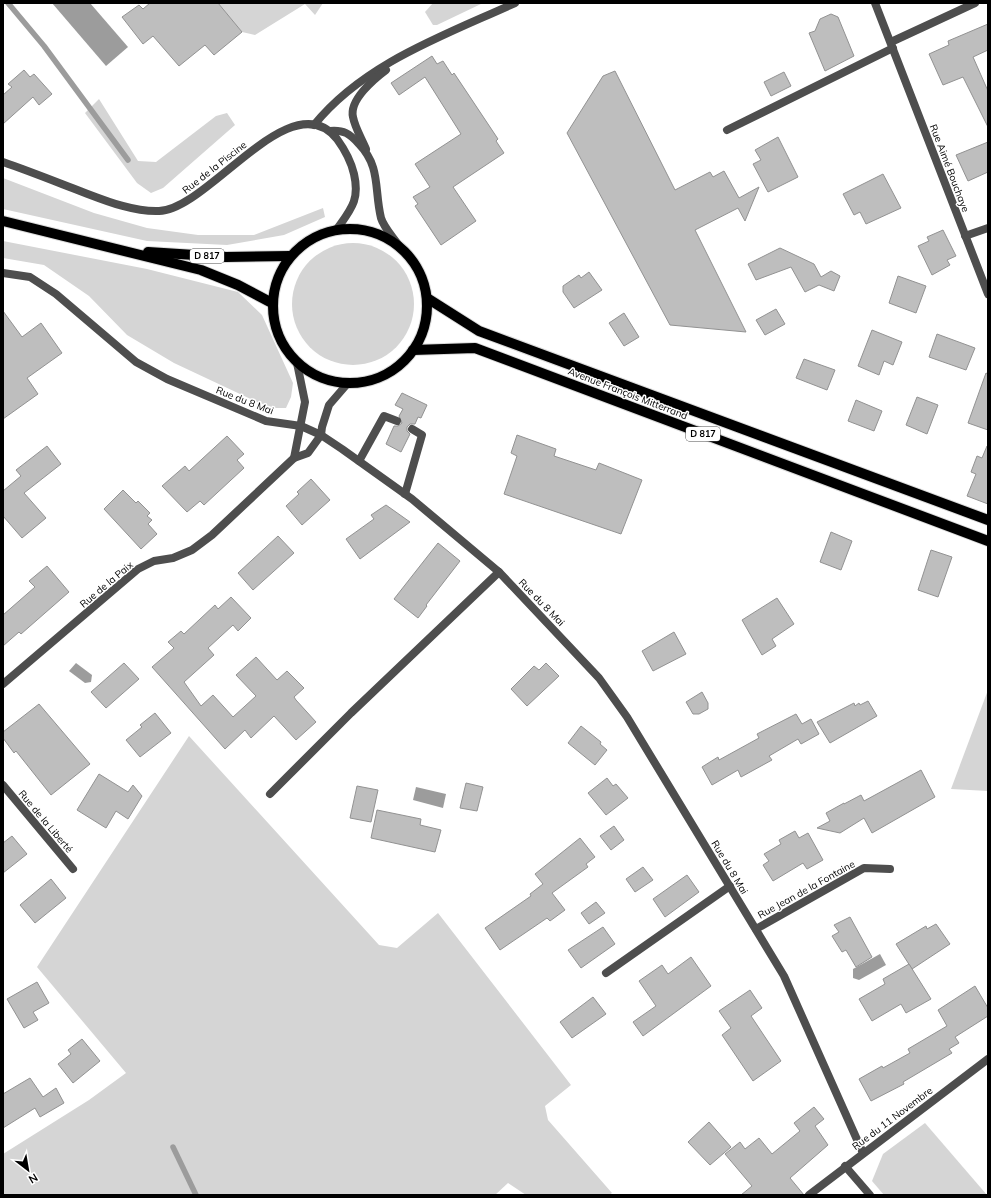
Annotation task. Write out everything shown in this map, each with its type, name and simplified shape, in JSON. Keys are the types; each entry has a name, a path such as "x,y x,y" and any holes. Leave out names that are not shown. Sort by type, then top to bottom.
{"main road":[{"name":"D 817","path":"3,221 201,270 238,285 272,303"},
{"path":"337,229 359,229 380,235 399,246 413,261 422,279 427,298 426,316 422,334 413,350 396,368 373,380 348,383 329,381 312,374 297,363 283,346 274,326 272,303 277,278 290,256 304,244 320,234 337,229"},
{"name":"D 817","path":"124,250 226,257 290,256"},
{"name":"Avenue François Mitterrand","path":"427,298 479,331 988,520"},
{"name":"Avenue François Mitterrand","path":"413,350 475,348 988,541"}],"street":[{"path":"314,125 328,108 347,91 371,74 412,50 515,3"},
{"name":"Rue Aimé Bouchaye","path":"875,3 988,294"},
{"path":"727,130 975,3"},
{"path":"399,246 382,220 374,166 352,116 357,100 372,81 412,50"},
{"name":"Rue de la Piscine","path":"3,162 120,206 159,211 181,205 202,191 242,158 281,131 306,124 314,125 330,131 342,130 369,156"},
{"path":"330,131 352,164 355,179 354,204 337,229"},
{"path":"965,236 988,228"},
{"name":"Rue du 8 Mai","path":"3,273 30,277 56,294 136,362 167,379 266,421 301,426 321,435 405,494 499,572 599,678 627,717 784,976 863,1153"},
{"path":"294,458 305,402 297,363"},
{"path":"321,435 329,405 348,383"},
{"path":"359,461 384,416 397,421"},
{"path":"405,494 422,435 412,429"},
{"name":"Rue de la Paix","path":"3,684 138,569 154,561 173,558 192,550 212,535 294,458 308,453 321,435"},
{"path":"270,794 499,572"},
{"name":"Rue de la Liberté","path":"3,785 73,869"},
{"name":"Rue Jean de la Fontaine","path":"756,929 864,868 890,869"},
{"path":"606,973 730,886"},
{"name":"Rue du 11 Novembre","path":"809,1195 845,1166 988,1059"},
{"path":"845,1166 870,1195"}],"shaded area":[{"path":"52,3 90,3 128,47 106,66"},
{"path":"218,3 323,3 315,15 305,4 255,35 242,32"},
{"path":"433,3 483,3 437,25 433,25 425,12"},
{"path":"99,99 138,161 156,162 216,116 227,113 235,125 163,188 151,193 137,183 85,113"},
{"path":"3,178 94,213 147,228 198,235 254,235 323,208 325,217 284,235 227,245 147,241 3,209"},
{"path":"3,241 147,269 238,292 262,315 293,383 291,397 286,408 275,408 257,402 174,363 127,335 89,296 44,265 3,258"},
{"path":"353,243 365,244 376,248 387,253 396,261 404,270 409,281 413,292 413,316 409,327 404,338 396,347 387,355 376,360 365,364 353,365 341,364 330,360 319,355 310,347 302,338 297,327 293,316 292,304 293,292 297,281 302,270 310,261 319,253 330,248 341,244"},
{"path":"76,663 92,675 91,682 85,683 69,671"},
{"path":"988,690 988,791 951,789"},
{"path":"189,736 379,945 397,948 438,913 571,1085 545,1106 548,1120 612,1193 609,1195 526,1195 508,1183 495,1195 3,1195 3,1154 89,1100 126,1073 37,967"},
{"path":"416,787 446,794 443,808 413,800"},
{"path":"880,954 886,965 859,980 853,978 853,969"},
{"path":"925,1123 987,1195 884,1195 872,1181 883,1154"}],"building":[{"path":"150,3 218,3 242,32 214,55 205,45 179,66 153,36 143,44 122,17 139,5 143,9"},
{"path":"831,14 838,17 854,56 825,71 809,33 815,31 820,19"},
{"path":"988,24 988,50 973,57 988,91 988,127 963,77 943,85 929,54 949,45 948,41"},
{"path":"432,56 437,64 443,61 452,75 454,73 498,139 496,141 504,153 453,187 476,221 441,245 415,206 418,204 413,197 430,187 415,164 461,134 425,77 399,95 391,83"},
{"path":"24,70 30,77 34,74 52,94 39,105 33,97 3,124 3,95 12,87 8,84"},
{"path":"615,71 675,190 710,172 713,177 724,171 739,198 759,187 745,221 738,208 695,230 746,332 670,325 567,133 603,76"},
{"path":"784,72 791,86 771,96 764,82"},
{"path":"778,137 798,177 768,192 753,164 761,160 755,150"},
{"path":"988,142 988,172 968,181 956,155"},
{"path":"883,174 901,208 866,224 860,212 854,215 843,194"},
{"path":"943,230 956,256 947,260 950,265 932,275 918,246 929,241 927,237"},
{"path":"780,248 814,264 821,277 831,271 840,276 834,291 819,285 805,292 791,267 756,280 748,264"},
{"path":"589,272 602,290 574,308 563,292 563,286 579,275 581,278"},
{"path":"898,276 926,286 916,313 889,303"},
{"path":"776,309 785,324 765,335 756,320"},
{"path":"3,311 22,337 41,323 62,353 27,378 38,394 3,419"},
{"path":"624,313 639,337 624,346 609,323"},
{"path":"872,330 902,342 893,365 884,361 879,375 858,366"},
{"path":"937,334 975,348 966,370 929,357"},
{"path":"804,359 835,370 827,390 796,378"},
{"path":"986,373 988,374 988,430 968,423"},
{"path":"402,393 427,405 421,418 418,417 415,424 410,424 407,427 407,431 410,434 401,452 386,444 394,426 398,426 402,423 399,416 403,409 395,405"},
{"path":"917,397 938,405 927,434 906,425"},
{"path":"856,400 882,411 874,431 848,421"},
{"path":"517,435 556,449 554,456 596,470 599,463 642,480 621,534 504,494 517,456 511,453"},
{"path":"227,436 244,454 237,460 244,468 204,505 200,501 187,512 162,486 185,466 189,471"},
{"path":"47,446 61,464 24,493 46,518 22,538 3,516 3,491 21,476 16,470"},
{"path":"987,446 988,504 967,496 976,474 971,472 977,456 982,458"},
{"path":"311,479 330,500 302,525 286,506 299,494 297,492"},
{"path":"123,490 136,503 138,501 150,513 147,516 152,520 148,524 157,534 141,549 104,509"},
{"path":"386,505 410,522 360,559 346,539 374,519 371,515"},
{"path":"831,532 852,541 841,570 820,562"},
{"path":"278,536 294,553 253,590 238,573"},
{"path":"438,543 460,561 426,605 427,606 418,618 394,599"},
{"path":"931,550 952,557 938,597 918,590"},
{"path":"47,566 69,592 21,634 19,632 3,646 3,615 35,587 29,581"},
{"path":"231,597 251,618 238,631 233,625 208,648 214,655 184,682 201,706 213,695 233,717 256,696 236,675 256,657 277,680 287,671 304,688 294,697 316,722 296,740 274,716 251,738 245,730 225,749 152,667 174,648 168,642 181,631 184,634 215,605 218,609"},
{"path":"777,598 794,624 772,639 776,646 762,655 742,620"},
{"path":"674,632 686,654 653,671 642,651"},
{"path":"124,663 139,679 106,708 91,692"},
{"path":"546,663 559,676 527,706 511,689 534,666 539,670"},
{"path":"702,692 708,703 708,709 699,714 693,714 686,702"},
{"path":"868,701 877,716 830,743 817,722 854,703 855,706 859,703 860,705"},
{"path":"39,704 90,764 51,795 16,751 14,753 3,738 3,732"},
{"path":"155,713 171,733 140,757 126,740 142,727 140,725"},
{"path":"796,714 802,724 811,719 819,734 801,744 798,739 769,756 772,760 741,777 738,770 712,785 702,767 718,757 719,760 759,738 757,734"},
{"path":"581,726 601,742 600,744 607,750 595,765 568,743"},
{"path":"921,770 935,797 872,833 864,818 840,833 817,828 830,821 826,813 861,795 864,801"},
{"path":"99,774 128,792 133,785 142,796 128,819 116,811 106,828 77,810"},
{"path":"607,778 613,786 616,784 628,798 606,815 588,793"},
{"path":"466,783 483,787 477,811 460,808"},
{"path":"357,786 378,790 371,822 350,818"},
{"path":"377,810 421,819 420,825 441,830 435,852 371,838"},
{"path":"614,826 624,840 611,850 600,836"},
{"path":"795,831 799,838 808,833 823,860 807,869 803,863 773,881 763,865 769,861 764,854 781,844 779,840"},
{"path":"12,836 27,854 3,873 3,843"},
{"path":"580,838 595,857 586,864 588,867 552,893 565,910 550,921 547,918 500,950 485,928 531,896 530,894 543,884 535,874"},
{"path":"643,867 653,880 635,892 626,879"},
{"path":"687,875 699,892 665,917 653,899"},
{"path":"51,879 66,898 35,923 20,905"},
{"path":"596,902 605,913 589,924 581,913"},
{"path":"850,917 872,957 856,967 846,950 842,952 832,936 839,932 834,925"},
{"path":"936,924 950,944 912,969 896,944 926,926 927,929"},
{"path":"603,927 615,944 581,968 568,950"},
{"path":"691,957 711,986 643,1036 633,1022 656,1006 639,981 662,965 668,974"},
{"path":"909,964 931,999 906,1013 901,1004 872,1021 859,999 885,984 883,979"},
{"path":"37,982 49,1003 33,1012 38,1020 24,1028 7,999"},
{"path":"975,986 988,1008 988,1016 955,1037 959,1043 949,1049 952,1053 903,1082 904,1084 871,1101 859,1079 910,1053 908,1049 947,1026 938,1010"},
{"path":"750,990 762,1008 751,1016 781,1061 753,1081 722,1035 731,1028 719,1011"},
{"path":"593,997 606,1014 572,1038 560,1022"},
{"path":"82,1039 100,1061 73,1083 58,1064 71,1054 68,1050"},
{"path":"30,1078 43,1097 56,1088 64,1103 40,1117 35,1108 3,1128 3,1094"},
{"path":"814,1107 824,1119 815,1126 828,1145 790,1178 804,1195 741,1195 752,1186 725,1154 740,1142 745,1149 759,1138 772,1154 800,1131 794,1123"},
{"path":"709,1122 731,1147 710,1165 688,1142"}],"waterway":[{"path":"8,3 44,46 128,160"},
{"path":"173,1147 196,1195"}]}
